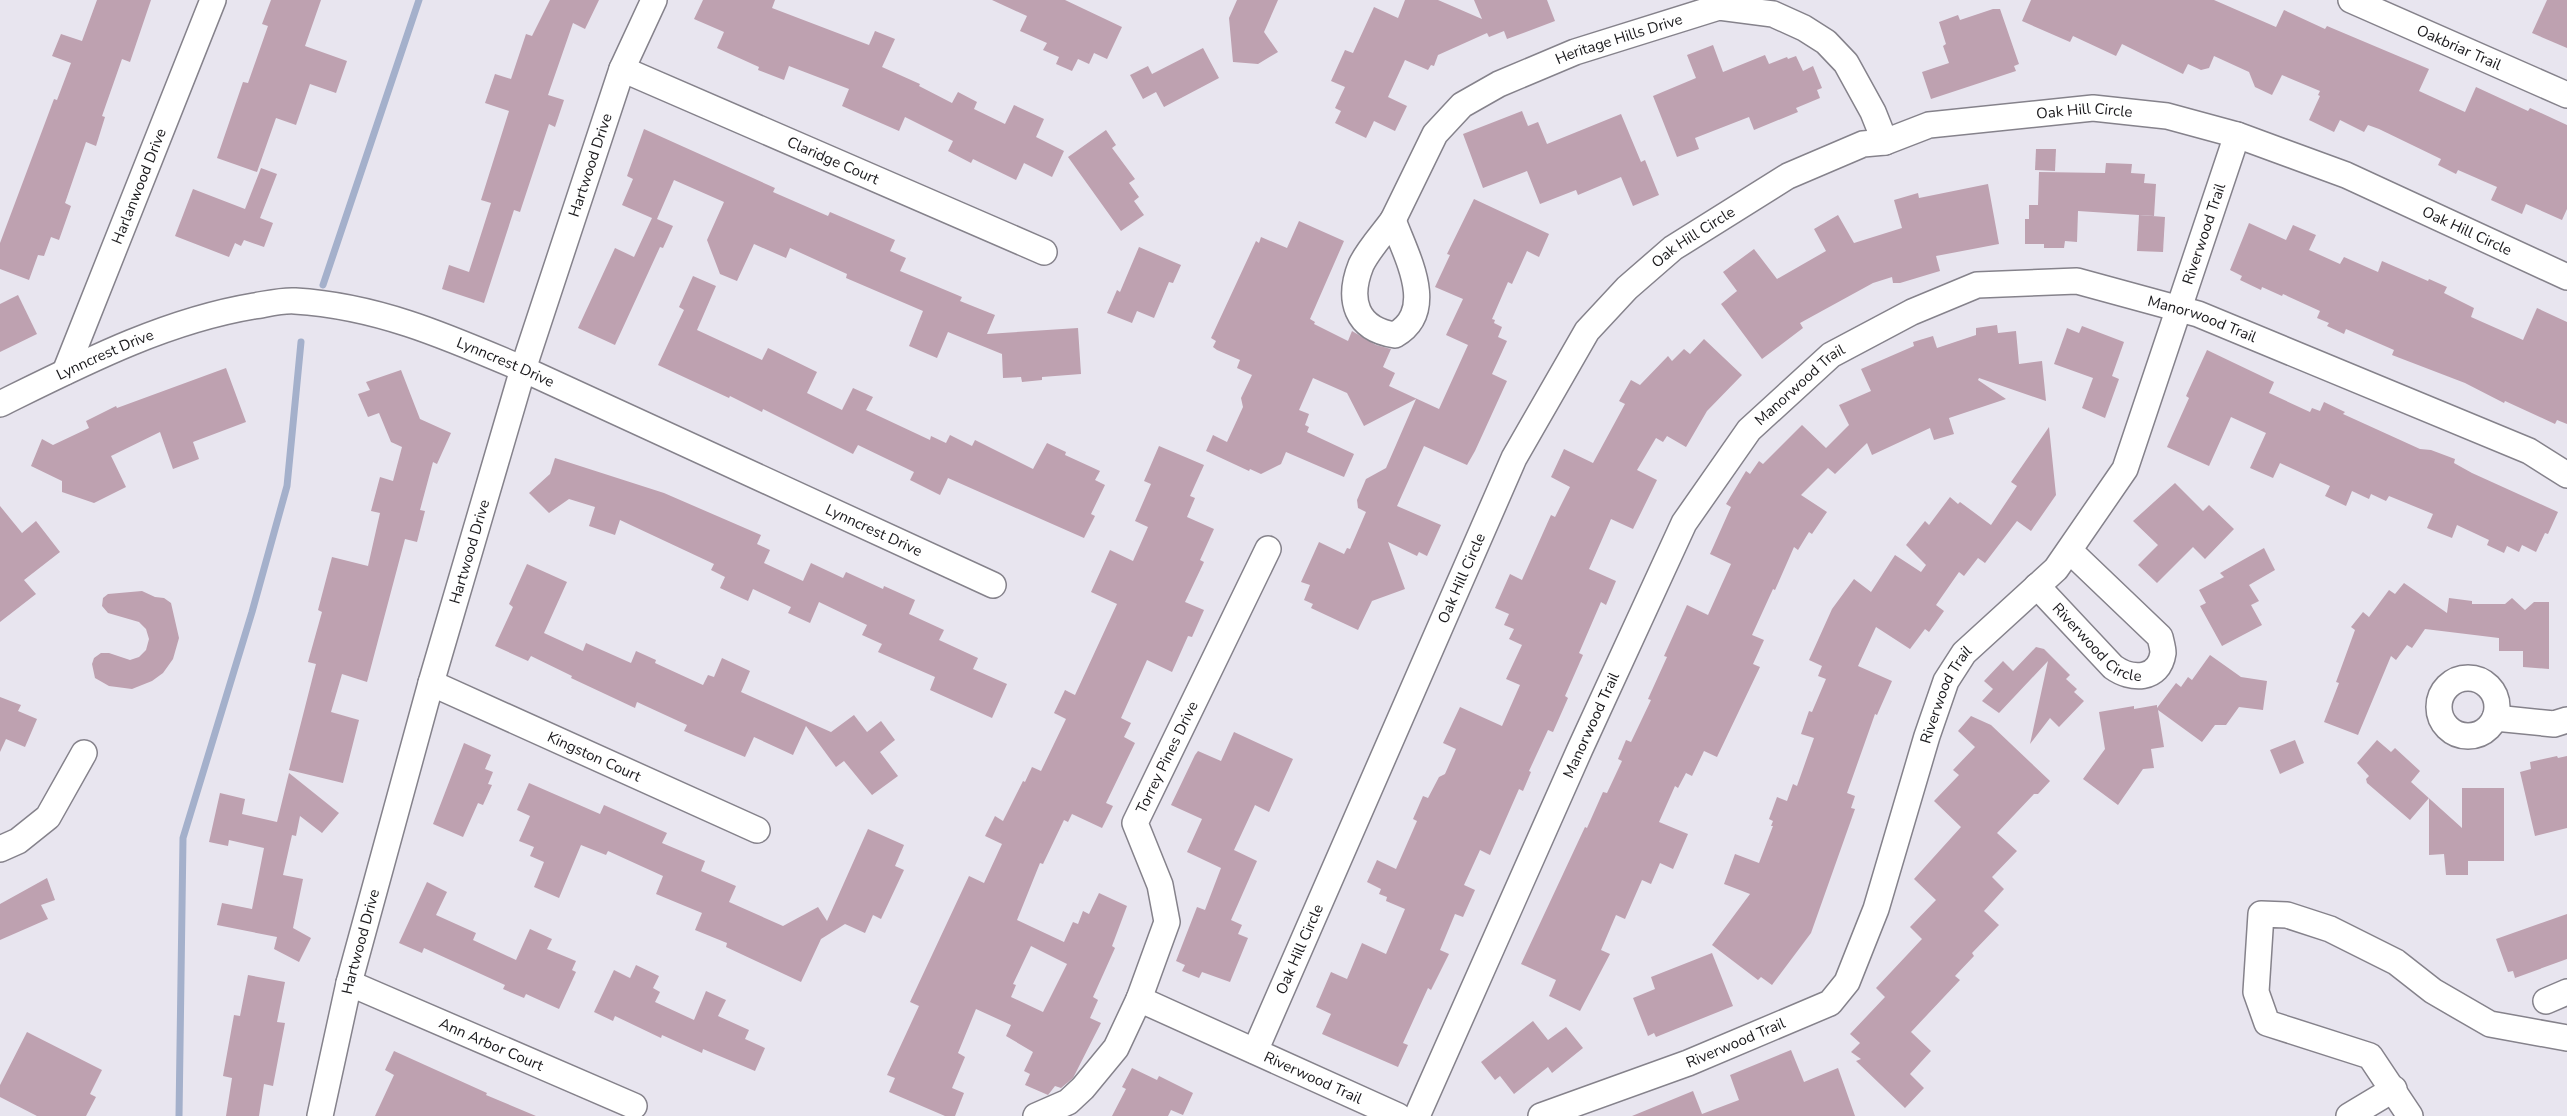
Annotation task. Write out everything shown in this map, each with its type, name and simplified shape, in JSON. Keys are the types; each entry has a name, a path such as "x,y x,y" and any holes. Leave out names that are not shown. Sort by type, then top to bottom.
{"street":[{"name":"Harlanwood Drive","path":"65,372 213,0"},
{"name":"Hartwood Drive","path":"320,1116 349,983 431,683 523,369 622,69 654,0"},
{"name":"Oakbriar Trail","path":"2351,0 2567,95"},
{"name":"Heritage Hills Drive","path":"1393,220 1435,134 1462,105 1499,84 1575,52 1718,3 1773,14 1804,28 1826,42 1846,63 1873,112 1885,142"},
{"name":"Claridge Court","path":"622,69 1044,252"},
{"name":"Oak Hill Circle","path":"1255,1050 1514,458 1587,331 1627,288 1674,248 1788,176 1863,144 1885,142 1929,125 2093,108 2167,116 2237,135 2346,175 2567,277"},
{"name":"Riverwood Trail","path":"1541,1116 1688,1063 1830,1003 1847,982 1876,909 1927,736 1946,681 1964,653 2056,569 2125,469 2237,135"},
{"name":"Manorwood Trail","path":"1417,1116 1580,749 1684,523 1749,430 1831,355 1912,312 1977,285 2077,281 2198,314 2528,451 2567,475"},
{"name":"Lynncrest Drive","path":"0,404 65,372 146,336 222,311 293,300 361,308 444,335 523,369 993,585"},
{"name":"Torrey Pines Drive","path":"1036,1116 1068,1102 1083,1088 1116,1048 1139,999 1167,922 1160,885 1135,824 1268,549"},
{"name":"Riverwood Circle","path":"2037,586 2113,667 2124,675 2136,678 2149,674 2159,665 2163,653 2160,637 2070,551"},
{"name":"Kingston Court","path":"431,683 757,830"},
{"path":"2495,718 2554,724 2567,720"},
{"path":"0,849 18,842 48,817 84,753"},
{"path":"2410,1116 2394,1089 2370,1056 2267,1023 2256,992 2261,914 2287,916 2330,929 2396,962 2434,992 2490,1024 2567,1038"},
{"name":"Ann Arbor Court","path":"349,983 634,1106"},
{"path":"1139,999 1255,1050"},
{"name":"Riverwood Trail","path":"1255,1050 1398,1116"},
{"path":"2349,1116 2394,1089"}],"building":[{"path":"97,0 151,0 130,62 122,59 102,116 105,117 96,146 86,142 65,203 71,206 59,240 51,237 44,256 38,255 29,280 0,269 0,243 54,99 57,100 71,63 52,56 61,34 82,41"},
{"path":"271,0 321,0 305,46 347,61 336,93 310,84 296,125 276,118 257,172 217,158 243,82 248,83 268,26 262,24"},
{"path":"550,0 599,0 585,29 573,23 548,95 564,100 555,127 549,124 520,212 514,210 484,303 442,289 449,265 469,272 491,203 481,200 509,111 485,103 495,74 511,79 526,34 532,36"},
{"path":"703,0 775,0 772,8 869,45 875,31 895,39 882,67 920,84 919,86 952,103 958,92 977,102 974,109 1005,124 1014,105 1044,119 1036,137 1064,151 1052,177 1024,163 1016,180 973,159 971,163 948,151 953,141 905,117 899,131 842,106 849,89 789,66 784,80 758,70 759,67 717,48 724,32 694,19"},
{"path":"992,0 1065,0 1122,27 1107,59 1094,53 1089,64 1078,59 1072,71 1056,64 1059,57 1043,50 1047,43 1020,31 1027,16"},
{"path":"1237,0 1278,0 1264,32 1278,52 1258,64 1233,62 1229,18"},
{"path":"1405,0 1438,0 1482,19 1474,0 1547,0 1555,21 1507,39 1504,31 1489,37 1487,33 1438,55 1434,66 1431,65 1428,70 1405,60 1388,97 1407,106 1395,131 1374,121 1366,138 1335,123 1341,111 1335,108 1345,87 1331,81 1345,50 1353,53 1374,7 1398,18"},
{"path":"2031,0 2214,0 2276,27 2284,10 2325,29 2327,26 2429,69 2419,91 2465,112 2476,87 2528,111 2530,108 2567,125 2567,209 2562,220 2526,204 2522,214 2491,200 2497,187 2458,170 2456,174 2438,165 2441,159 2379,129 2368,125 2364,132 2340,120 2334,132 2309,120 2320,96 2318,95 2320,91 2282,75 2272,95 2255,87 2249,72 2214,56 2209,68 2201,70 2188,64 2183,74 2122,44 2116,56 2073,36 2070,42 2022,21"},
{"path":"2547,0 2567,0 2567,48 2532,33"},
{"path":"1993,9 2000,9 2019,64 2014,66 2016,71 1931,99 1922,72 1949,63 1943,46 1946,44 1939,22 1958,15 1960,20"},
{"path":"1713,45 1723,72 1765,55 1769,64 1787,57 1788,59 1796,56 1803,71 1813,66 1822,88 1817,90 1820,98 1796,108 1798,112 1754,130 1749,117 1695,138 1699,149 1677,157 1653,96 1696,78 1687,55"},
{"path":"1203,48 1219,78 1164,107 1156,92 1143,99 1130,75 1148,66 1152,74"},
{"path":"1522,111 1528,126 1538,122 1547,144 1621,114 1641,162 1645,160 1659,195 1633,206 1621,177 1578,195 1576,190 1540,204 1527,171 1483,188 1463,134"},
{"path":"644,129 775,188 773,192 828,216 830,212 895,240 890,251 906,258 900,271 962,297 960,301 995,315 987,334 1078,328 1081,374 1042,377 1042,380 1022,382 1021,377 1003,378 1002,354 948,332 937,358 909,346 923,311 846,278 847,274 790,248 786,258 754,244 737,281 720,274 707,240 724,202 674,180 657,219 673,226 663,248 660,247 615,345 578,328 615,248 634,257 652,218 622,205 633,179 627,176"},
{"path":"1106,130 1116,145 1112,148 1135,179 1129,183 1139,197 1134,201 1144,215 1121,231 1068,157"},
{"path":"2036,149 2056,149 2055,171 2035,170"},
{"path":"2106,163 2132,164 2131,173 2145,174 2144,183 2156,184 2154,216 2078,211 2077,242 2065,241 2064,248 2044,248 2044,244 2025,244 2025,219 2029,219 2029,205 2038,205 2039,172 2105,173"},
{"path":"261,168 277,174 260,218 273,223 264,247 244,240 241,246 235,243 229,257 175,236 193,189 245,209"},
{"path":"1988,184 1999,244 1936,256 1940,271 1900,283 1893,283 1892,277 1873,283 1800,323 1803,328 1762,359 1721,304 1737,291 1723,272 1754,249 1777,279 1826,251 1814,229 1838,215 1854,243 1902,228 1894,200 1918,193 1919,198"},
{"path":"1474,199 1549,234 1539,257 1527,251 1512,284 1508,282 1492,319 1495,320 1494,323 1502,327 1498,337 1507,341 1492,374 1507,381 1475,451 1467,465 1424,446 1397,506 1441,525 1427,556 1419,552 1417,556 1388,542 1405,589 1372,601 1358,630 1311,608 1313,604 1304,600 1310,585 1301,582 1319,542 1344,554 1347,548 1350,549 1366,512 1358,508 1357,500 1366,479 1386,468 1416,399 1364,426 1347,393 1313,378 1299,410 1309,414 1305,425 1309,427 1307,432 1354,454 1344,477 1286,452 1281,464 1261,474 1250,469 1249,471 1206,451 1213,435 1227,442 1243,407 1241,398 1252,375 1237,368 1240,360 1213,347 1216,341 1211,338 1256,241 1259,243 1261,237 1287,248 1299,221 1344,241 1310,319 1315,322 1314,324 1348,341 1352,331 1376,345 1391,349 1383,367 1395,373 1389,386 1439,409 1468,345 1446,335 1463,299 1435,287 1450,255 1447,254"},
{"path":"2139,215 2165,217 2163,252 2137,251"},
{"path":"2249,223 2286,240 2293,225 2316,235 2309,250 2340,264 2344,257 2378,272 2382,261 2428,281 2429,279 2447,287 2444,293 2474,308 2471,317 2523,340 2537,308 2567,322 2567,424 2557,420 2555,424 2505,401 2504,403 2465,383 2392,355 2394,350 2346,329 2344,334 2327,326 2329,323 2317,318 2320,311 2283,294 2282,296 2262,287 2261,290 2240,280 2242,276 2230,270"},
{"path":"1139,247 1181,265 1173,283 1169,282 1154,318 1137,311 1132,323 1107,313 1117,290 1120,292"},
{"path":"693,276 716,286 697,330 762,360 768,348 817,372 807,393 842,410 853,388 873,397 866,410 930,440 931,436 946,443 950,435 972,446 975,440 1033,469 1047,443 1066,452 1065,455 1100,471 1095,480 1105,485 1091,514 1095,516 1084,538 948,478 940,495 910,480 914,472 858,445 853,454 763,409 762,412 658,365 684,310 679,307"},
{"path":"18,295 37,334 0,352 0,304"},
{"path":"1997,325 1998,333 2016,331 2019,364 2042,361 2046,401 1979,378 1978,380 2006,399 1949,418 1954,434 1934,440 1930,428 1872,455 1867,443 1835,474 1828,468 1801,495 1827,512 1812,534 1809,532 1798,550 1794,547 1752,635 1764,640 1753,664 1760,667 1717,757 1704,751 1692,776 1686,773 1678,788 1675,786 1659,822 1688,834 1673,869 1660,863 1651,884 1642,880 1625,919 1616,915 1601,950 1610,954 1580,1011 1549,996 1556,980 1521,964 1585,827 1587,828 1603,792 1607,793 1622,761 1618,759 1626,740 1631,742 1651,700 1648,699 1667,657 1664,656 1687,605 1708,615 1731,564 1710,554 1731,507 1726,504 1746,471 1750,474 1759,461 1763,464 1802,425 1826,448 1849,425 1839,405 1871,391 1861,369 1914,346 1913,342 1933,336 1937,348 1976,335 1976,328"},
{"path":"2082,326 2124,342 2112,376 2119,379 2105,418 2082,408 2093,378 2054,364 2067,328 2079,333"},
{"path":"1704,339 1742,375 1707,411 1686,447 1667,436 1663,442 1656,438 1637,470 1657,480 1633,529 1611,519 1589,569 1616,581 1606,605 1601,602 1579,653 1583,655 1565,696 1568,698 1553,732 1548,730 1529,771 1531,772 1523,791 1519,789 1490,855 1480,850 1464,885 1475,890 1463,917 1455,914 1440,950 1449,954 1431,990 1428,988 1403,1043 1408,1045 1398,1067 1322,1034 1331,1014 1316,1007 1331,972 1347,979 1362,943 1386,954 1405,909 1386,901 1387,897 1379,894 1381,889 1367,882 1377,860 1396,869 1417,821 1413,819 1423,796 1428,798 1439,777 1445,774 1456,749 1443,743 1460,707 1502,726 1520,685 1506,679 1522,645 1509,639 1514,629 1504,625 1509,614 1495,608 1510,574 1522,580 1551,515 1555,517 1570,487 1551,477 1564,449 1593,463 1625,404 1619,401 1631,380 1640,385 1668,356 1672,361 1684,349 1690,354"},
{"path":"2207,350 2274,382 2269,393 2310,412 2312,408 2320,411 2324,402 2345,412 2343,414 2420,449 2431,450 2455,459 2454,463 2472,473 2558,512 2548,534 2545,533 2536,552 2522,545 2519,552 2507,546 2504,553 2487,545 2489,540 2457,525 2452,538 2427,528 2433,514 2389,496 2386,501 2371,494 2369,499 2352,491 2346,506 2325,496 2330,486 2280,463 2273,478 2250,468 2266,433 2231,417 2209,466 2167,447 2189,398 2186,396"},
{"path":"226,368 246,422 193,442 199,459 173,469 160,432 111,456 126,487 94,503 62,492 62,481 31,466 42,439 53,445 89,428 86,421 116,406 117,408"},
{"path":"401,370 420,419 451,433 437,464 433,462 420,510 425,511 417,542 405,539 367,682 342,674 331,712 359,720 343,783 289,770 316,664 308,662 322,612 318,610 332,557 368,566 380,513 371,511 380,477 393,481 402,447 391,442 379,413 368,417 358,394 370,390 366,382"},
{"path":"2049,427 2056,495 2031,531 2017,521 1985,563 1978,558 1964,576 1959,572 1936,605 1944,611 1929,632 1925,629 1910,649 1876,627 1858,666 1892,681 1877,715 1875,714 1847,793 1855,796 1851,808 1855,809 1811,933 1772,985 1761,977 1758,980 1712,945 1750,894 1724,884 1735,854 1759,863 1773,826 1771,826 1773,821 1769,819 1777,797 1787,801 1793,784 1797,786 1814,738 1801,734 1809,711 1812,712 1826,679 1818,676 1822,666 1809,660 1832,609 1854,579 1871,592 1895,555 1921,572 1926,565 1906,545 1925,521 1929,525 1950,497 1958,504 1960,502 1991,525 2017,486 2011,482"},
{"path":"1159,446 1204,465 1190,496 1195,498 1187,517 1214,529 1200,560 1204,562 1185,602 1204,610 1192,637 1188,636 1172,672 1147,660 1121,718 1131,723 1124,737 1135,743 1106,803 1113,806 1102,828 1072,814 1068,822 1064,820 1043,864 1040,863 1017,920 1064,942 1073,922 1078,924 1083,911 1089,914 1099,893 1127,906 1112,946 1115,948 1093,997 1098,1000 1090,1018 1101,1023 1073,1078 1061,1088 1055,1086 1048,1095 1025,1085 1030,1074 1024,1071 1033,1052 1006,1036 1011,1025 976,1009 958,1053 965,1057 952,1088 964,1093 955,1116 945,1116 889,1092 895,1078 887,1075 919,1006 910,1002 969,876 984,883 1002,844 985,836 995,816 1003,821 1032,767 1041,771 1066,719 1054,713 1065,690 1075,695 1117,604 1091,592 1110,550 1133,561 1148,527 1135,521 1151,484 1144,481","holes":["1031,946 1067,964 1043,1012 1011,997 1016,985 1013,984"]},
{"path":"555,458 664,493 761,535 757,544 770,550 764,563 803,581 811,563 843,578 846,572 883,589 884,586 915,600 909,614 944,630 939,640 978,658 973,669 1007,684 992,718 930,690 935,677 878,652 882,644 862,635 867,625 819,602 810,623 788,613 791,607 753,589 748,601 720,588 725,577 711,570 714,564 620,520 615,535 589,526 595,507 569,499 549,513 529,493 550,474"},
{"path":"2175,483 2203,511 2209,505 2234,529 2205,559 2193,547 2157,583 2138,565 2158,545 2133,521"},
{"path":"0,506 22,533 36,521 60,552 24,580 36,594 0,622"},
{"path":"2264,548 2275,570 2249,585 2259,601 2251,605 2262,625 2222,646 2200,606 2206,603 2199,590 2224,577 2220,573"},
{"path":"527,564 567,582 544,633 583,651 586,643 631,663 636,651 656,660 655,663 703,685 708,675 714,677 722,658 750,671 741,692 831,732 854,715 867,732 881,721 895,740 880,752 898,776 872,795 844,761 836,767 806,726 793,755 754,737 745,757 684,731 687,725 637,702 635,708 571,678 572,676 531,656 528,661 495,646 513,607 509,604"},
{"path":"2404,583 2447,613 2449,598 2472,601 2472,604 2505,604 2512,598 2525,610 2534,602 2549,602 2549,669 2523,667 2523,651 2499,651 2499,638 2425,629 2412,648 2407,645 2396,660 2391,656 2358,735 2324,722 2339,683 2336,682 2355,630 2351,627 2363,612 2369,617 2389,590 2395,594"},
{"path":"142,591 155,597 164,598 171,603 179,638 173,659 163,673 152,681 132,689 109,686 95,678 92,664 94,658 101,653 109,653 130,660 139,657 146,650 149,639 146,629 139,622 108,613 102,606 103,598 108,594"},
{"path":"2036,647 2044,649 2070,675 2066,679 2077,689 2074,692 2084,701 2059,727 2050,718 2030,744 2048,661 1999,713 1982,701 1993,689 1984,681 2003,661 2013,671"},
{"path":"2210,655 2241,677 2267,681 2263,710 2239,707 2226,725 2215,725 2202,742 2158,710 2164,747 2151,749 2154,768 2143,769 2118,805 2083,779 2105,749 2099,712 2134,706 2134,709 2157,705 2157,708 2176,683 2181,687 2188,677 2192,680"},
{"path":"0,697 21,705 18,711 37,719 25,747 6,739 0,752"},
{"path":"1971,716 1991,725 2050,781 2038,794 2034,794 1997,833 2017,851 1992,877 2004,889 1984,911 1999,925 1972,953 1974,956 1955,976 1960,980 1911,1032 1931,1051 1910,1074 1924,1088 1905,1108 1856,1061 1861,1059 1851,1052 1860,1043 1850,1034 1885,997 1876,988 1922,939 1910,927 1936,900 1914,879 1961,827 1934,801 1959,775 1953,770 1975,747 1958,731"},
{"path":"1234,732 1293,759 1269,812 1255,805 1234,850 1257,861 1231,920 1242,925 1238,934 1248,938 1230,982 1202,972 1199,978 1182,971 1185,965 1176,961 1197,907 1205,910 1221,868 1187,852 1202,819 1171,805 1198,751 1221,761"},
{"path":"2295,740 2304,763 2280,774 2270,750"},
{"path":"2377,740 2391,752 2395,748 2420,771 2411,782 2429,798 2410,820 2367,783 2366,779 2369,776 2357,763"},
{"path":"464,743 491,755 485,769 493,772 488,784 492,785 483,805 478,803 463,837 433,824"},
{"path":"2557,756 2558,758 2567,756 2567,828 2535,836 2520,772 2531,769 2530,762"},
{"path":"289,773 339,813 322,833 300,816 296,836 292,835 283,875 303,879 293,928 311,938 299,962 274,949 277,937 217,925 222,903 252,909 264,848 229,840 228,846 209,842 220,793 245,799 242,814 277,822"},
{"path":"529,783 600,814 604,805 667,833 662,843 705,861 701,871 736,886 729,902 783,926 818,907 827,921 868,829 904,845 895,866 904,870 881,919 873,915 865,933 845,924 821,939 801,982 726,947 727,943 695,930 702,913 656,894 663,876 608,851 606,855 581,845 559,898 534,887 544,862 530,856 534,847 519,841 530,816 517,810"},
{"path":"2462,788 2504,788 2504,861 2468,861 2468,875 2446,875 2444,854 2429,855 2429,798 2462,828"},
{"path":"47,878 55,900 41,905 48,919 0,940 0,904"},
{"path":"427,882 447,892 436,915 476,933 473,940 516,960 530,929 552,939 547,949 576,961 572,970 576,972 559,1009 526,994 524,998 503,989 505,985 424,948 422,953 399,943"},
{"path":"2567,914 2567,959 2515,978 2513,971 2508,972 2496,939"},
{"path":"1712,953 1733,1006 1656,1037 1654,1033 1648,1036 1633,998 1655,989 1651,977"},
{"path":"636,965 659,976 653,988 660,992 655,1002 694,1020 706,991 726,1000 718,1016 749,1030 745,1039 765,1048 755,1071 703,1049 702,1053 662,1035 661,1038 615,1016 613,1021 594,1012 614,970 630,978"},
{"path":"248,975 285,982 277,1022 285,1023 273,1086 264,1084 259,1116 226,1116 232,1078 223,1076 234,1015 240,1016"},
{"path":"1533,1021 1548,1040 1566,1027 1583,1048 1552,1073 1548,1067 1514,1094 1500,1076 1495,1080 1481,1062"},
{"path":"27,1032 102,1070 90,1094 96,1097 86,1116 37,1116 0,1097 0,1085"},
{"path":"1791,1050 1804,1082 1838,1068 1855,1116 1632,1116 1693,1091 1702,1114 1739,1100 1730,1075"},
{"path":"394,1051 487,1093 486,1095 536,1116 375,1116 394,1075 385,1070"},
{"path":"1132,1068 1157,1080 1159,1076 1193,1093 1183,1115 1171,1110 1168,1116 1112,1116 1126,1089 1122,1087"}],"waterway":[{"path":"323,285 419,0"},
{"path":"179,1116 183,838 252,612 287,486 301,342"}]}
